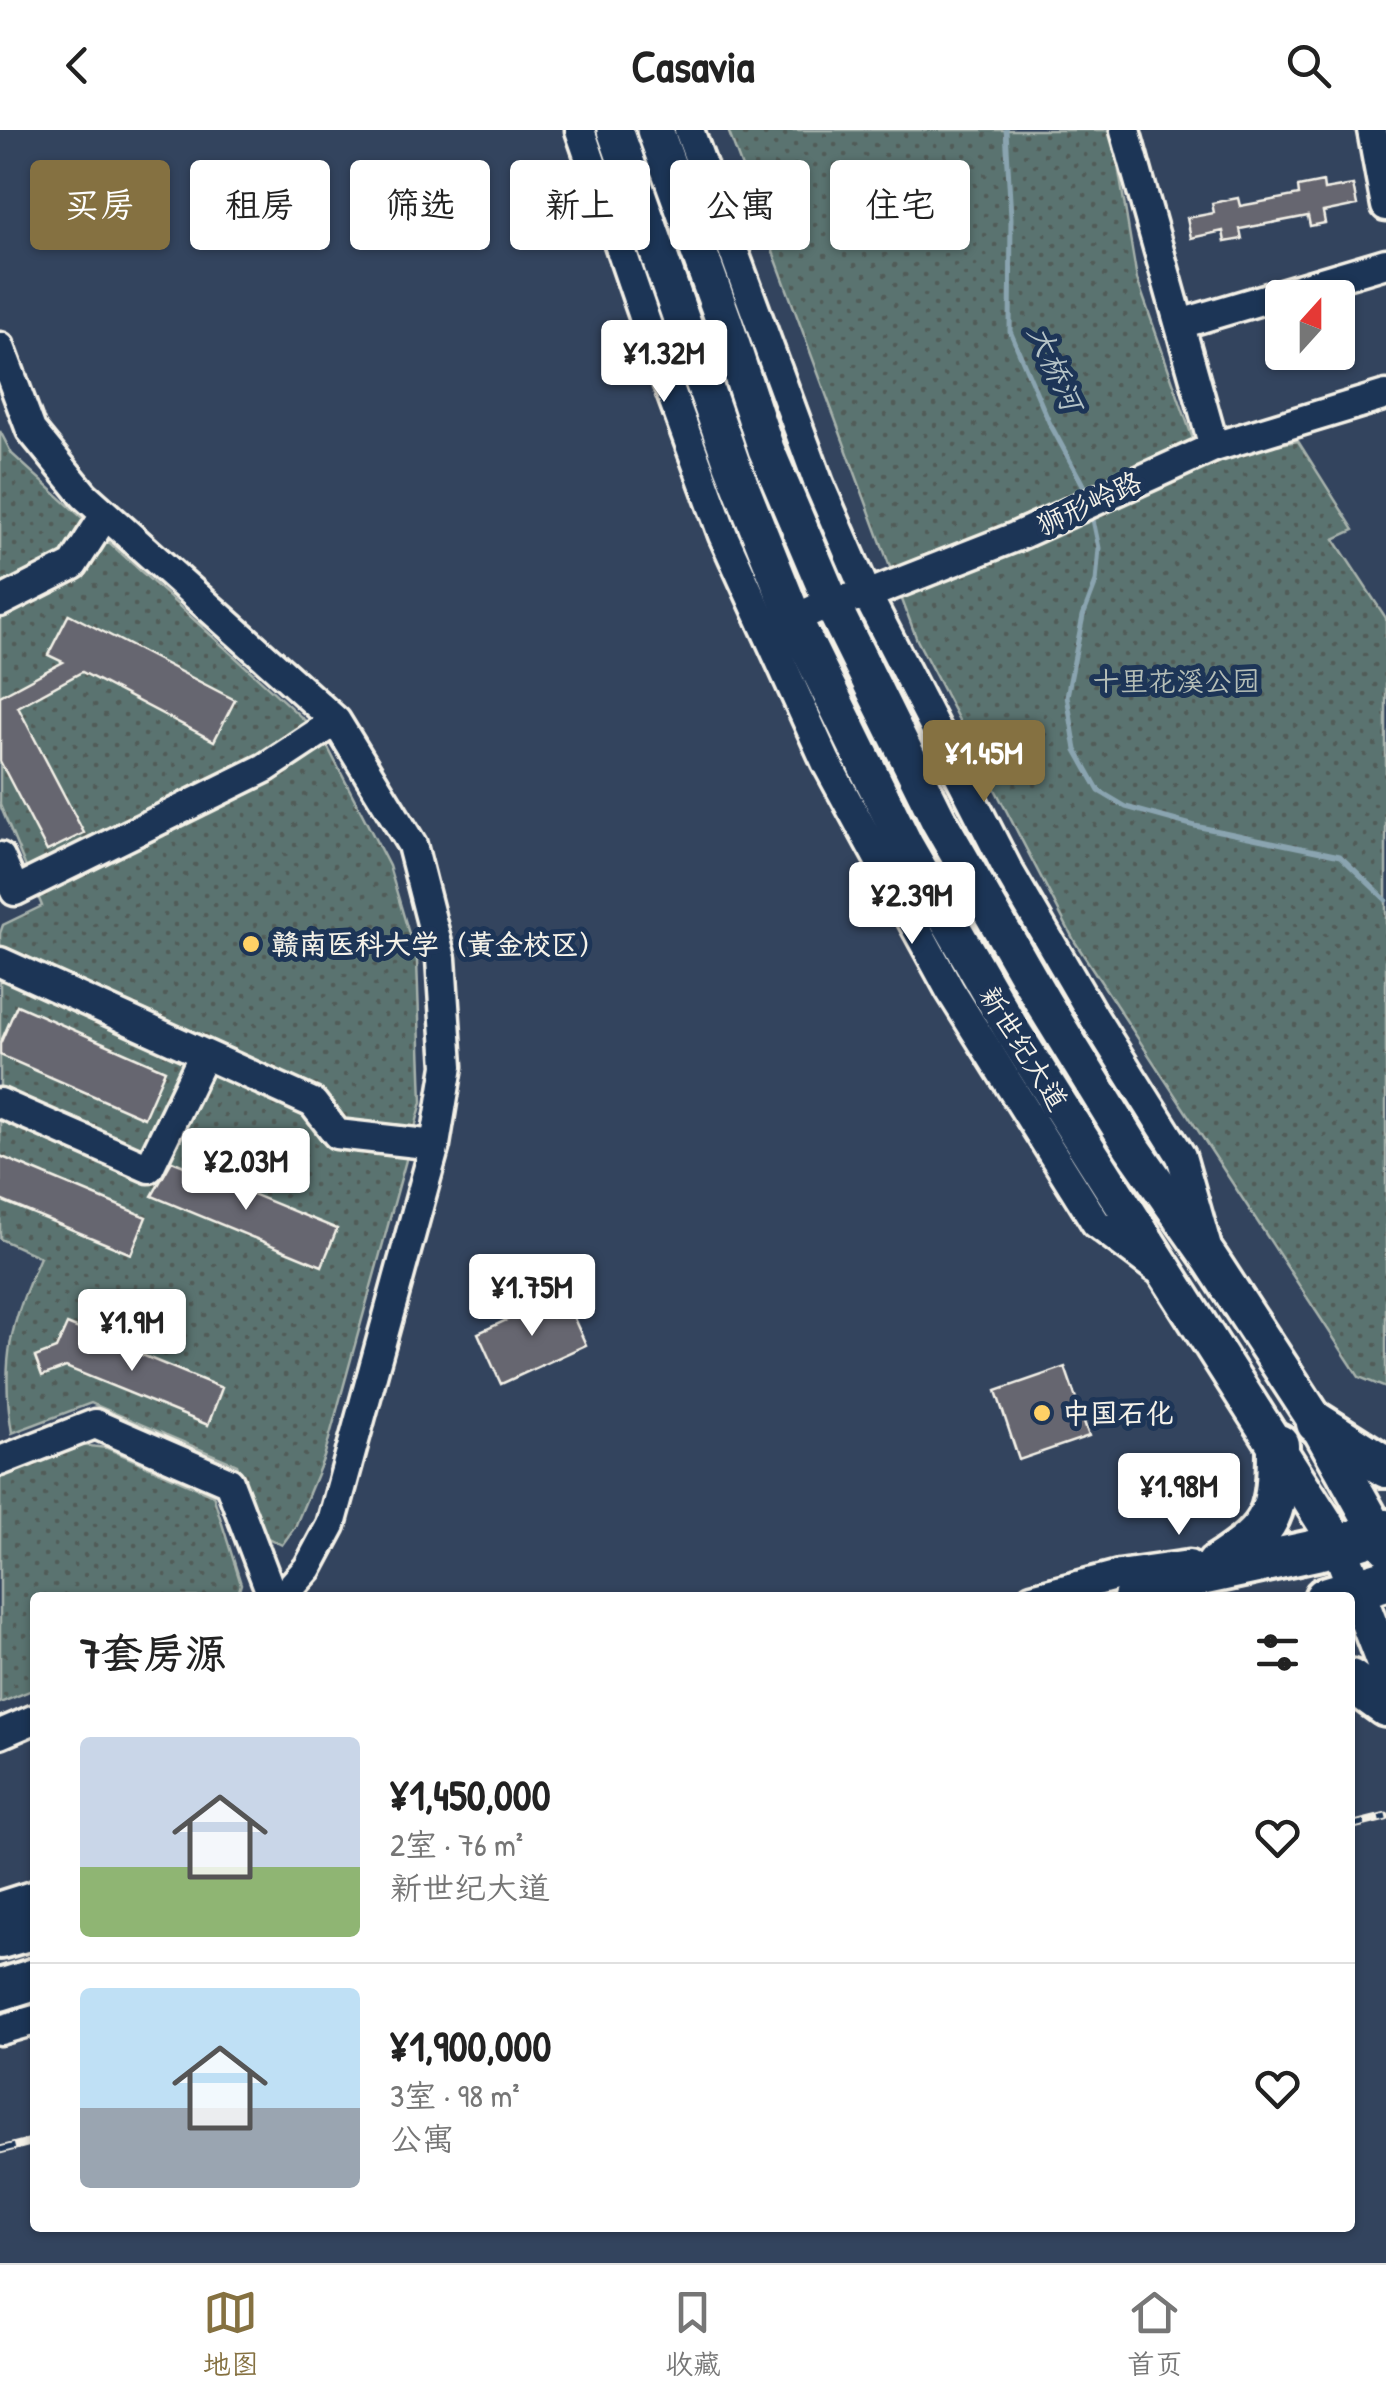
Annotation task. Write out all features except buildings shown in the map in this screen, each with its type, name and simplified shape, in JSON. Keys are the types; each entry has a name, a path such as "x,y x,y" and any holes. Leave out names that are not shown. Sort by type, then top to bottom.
{"highway":[{"path":"1316,1424 1386,1467"},
{"path":"1212,1568 1250,1544 1272,1517 1278,1486 1278,1446"},
{"path":"1150,1592 1212,1568 1385,1534"},
{"path":"1355,1684 1386,1706"},
{"path":"0,1938 30,1929"},
{"path":"0,1990 30,1981"}],"main road":[{"name":"新世纪大道","path":"616,130 719,428 794,619 931,893 1010,1028 1339,1545 1350,1591"},
{"name":"新世纪大道","path":"655,130 766,450 831,602 920,783 1044,1004 1132,1147 1211,1260 1385,1534"},
{"name":"新世纪大道","path":"1355,1602 1386,1668"}],"street":[{"path":"580,130 723,534 826,762 950,990 1096,1222 1175,1282"},
{"path":"690,130 700,160"},
{"path":"1126,130 1214,447"},
{"path":"1372,130 1386,206"},
{"path":"719,250 724,321"},
{"path":"733,250 819,484 867,594 1006,868 1181,1156 1211,1260"},
{"path":"1180,324 1386,263"},
{"path":"654,346 719,428"},
{"path":"0,347 31,430 84,495 336,721 412,846 442,959 448,1066 435,1146 331,1525 308,1568 286,1592"},
{"name":"狮形岭路","path":"794,619 831,602 867,594 1014,537 1214,447 1386,395"},
{"path":"0,602 72,565 106,514"},
{"path":"0,857 8,894 265,768 336,721"},
{"path":"920,783 1006,868"},
{"path":"931,893 950,990"},
{"path":"0,962 313,1103 337,1134 435,1146"},
{"path":"0,1104 148,1168 204,1054"},
{"path":"0,1461 95,1424 228,1482 270,1592"},
{"path":"1055,1592 1119,1575 1212,1568"},
{"path":"0,1734 30,1722"},
{"path":"0,1906 30,1897"},
{"path":"0,2030 30,2021"}],"green space":[{"name":"十里花溪公园","path":"728,130 1112,130 1137,279 1203,468 1268,446 1298,441 1354,530 1334,539 1386,618 1386,1388 1359,1377 1075,942 917,640 772,250 810,250 810,160 739,160"},
{"path":"0,431 12,454 322,736 389,866 417,961 422,1102 324,1457 295,1527 282,1545 262,1535 237,1465 91,1403 12,1433 7,1383 11,1342 40,1257 0,1239 0,933 3,925 42,906 0,805"},
{"path":"80,1445 107,1448 213,1495 241,1584 239,1592 30,1592 30,1691 0,1703 0,1477"}],"waterway":[{"name":"大桥河","path":"1006,130 1011,218 1010,331 1049,422 1088,494"},
{"path":"1092,515 1099,548 1096,582 1083,616 1067,696 1076,750 1099,791 1126,807 1195,826 1340,856 1386,900"}],"railway":[{"path":"1355,1825 1386,1817"},
{"path":"0,2150 30,2142"}],"place":[{"name":"赣南医科大学（黄金校区）","path":"251,944"},
{"name":"中国石化","path":"1042,1413"}]}
